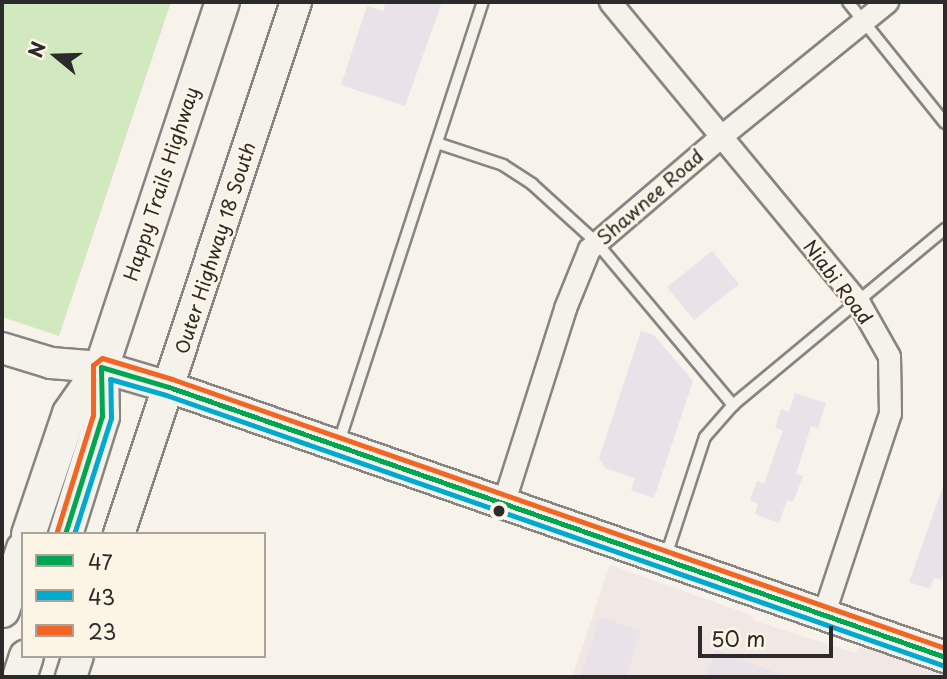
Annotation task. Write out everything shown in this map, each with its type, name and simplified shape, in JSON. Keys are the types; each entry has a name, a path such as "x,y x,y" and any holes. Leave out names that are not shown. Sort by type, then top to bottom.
{"main road":[{"name":"Happy Trails Highway","path":"29,532 69,413 101,367 222,2"},
{"name":"Outer Highway 18 South","path":"120,532 296,2"},
{"path":"2,348 51,363 101,367 169,387 945,657"},
{"name":"Happy Trails Highway","path":"66,532 102,416 101,367"},
{"path":"2,610 21,554"},
{"path":"19,677 25,658"},
{"path":"71,677 77,658"}],"street":[{"name":"Niabi Road","path":"610,2 859,303 890,356 890,413 823,615"},
{"name":"Shawnee Road","path":"503,504 565,308 589,249 720,137 887,2"}],"lane":[{"path":"337,446 483,2"},
{"path":"848,2 945,123"},
{"path":"437,143 503,165 531,184 597,243 733,405"},
{"path":"665,559 705,437 733,405 945,229"}],"shaded area":[{"path":"610,565 751,615 755,621 856,653 860,644 945,671 945,677 572,677"}],"green space":[{"path":"2,2 171,2 59,336 2,317"}],"building":[{"path":"386,2 442,2 405,106 341,85 367,6 383,11"},
{"path":"712,251 739,284 694,320 667,287"},
{"path":"641,331 654,335 693,381 654,498 631,490 635,478 605,468 599,458"},
{"path":"795,393 826,403 818,428 811,426 796,474 803,476 793,502 787,500 779,523 755,514 758,504 750,500 757,481 764,484 783,430 775,428 781,409 789,412"},
{"path":"944,484 945,544 942,555 945,556 945,567 941,580 934,578 930,589 909,582"},
{"path":"600,617 641,631 626,677 580,677"},
{"path":"716,650 784,676 784,677 705,677"}],"transit line":[{"name":"23","path":"57,531 93,415 93,365 102,358 172,379 945,648"},
{"name":"47","path":"66,532 102,416 101,367 169,387 945,657"},
{"name":"43","path":"75,532 111,418 110,379 166,395 942,665"}]}
